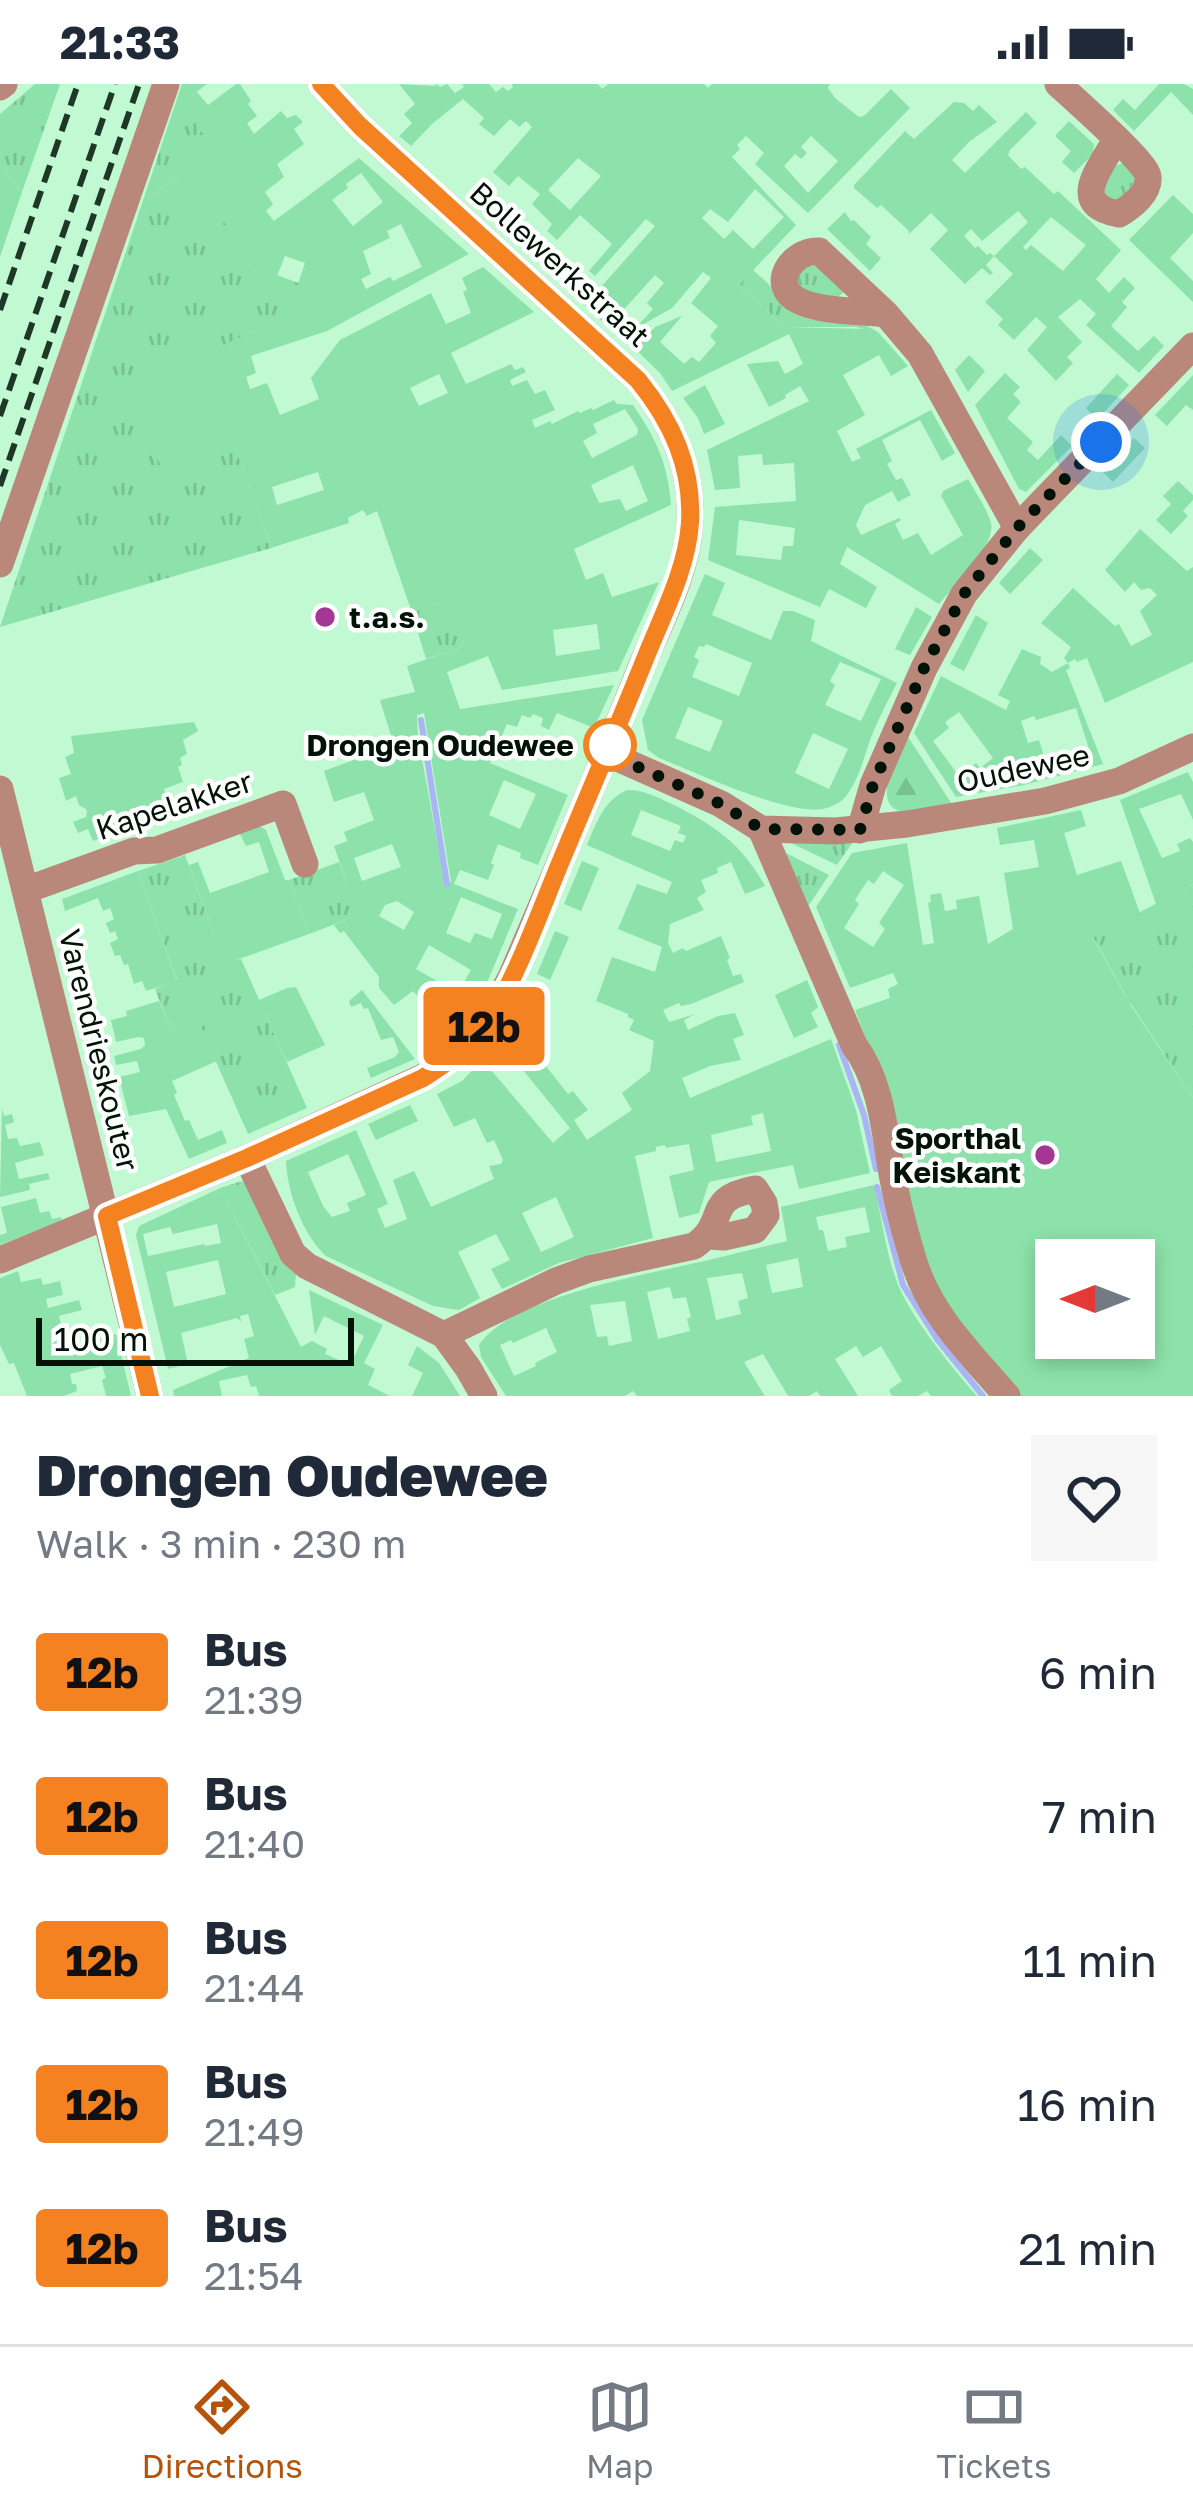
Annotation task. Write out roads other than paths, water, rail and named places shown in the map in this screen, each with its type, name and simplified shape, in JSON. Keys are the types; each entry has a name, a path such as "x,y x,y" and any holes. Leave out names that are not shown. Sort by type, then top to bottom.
{"street":[{"path":"0,564 166,84"},
{"name":"Bollewerkstraat","path":"0,1260 247,1158 423,1078 474,1039 512,975 607,753 685,553 690,498 680,448 668,420 638,380 360,126 321,84"},
{"path":"1058,84 1116,140"},
{"path":"886,314 920,354 1017,528"},
{"path":"860,830 873,785 924,668 964,594 1017,528 1193,346"},
{"name":"Oudewee","path":"607,753 721,804 761,829 860,830 1045,801 1120,781 1193,747"},
{"name":"Varendrieskouter","path":"0,789 150,1396"},
{"name":"Kapelakker","path":"26,890 284,804 304,864"},
{"path":"761,829 854,1045 867,1063 914,1262 930,1303 1006,1396"},
{"path":"247,1158 293,1254 444,1335 484,1396"},
{"path":"444,1335 556,1281 694,1246 708,1236"}],"waterway":[{"path":"421,720 447,884"},
{"path":"839,1045 864,1115 876,1169"},
{"path":"877,1187 903,1285 937,1339 983,1396"}],"railway":[{"path":"0,310 78,84"},
{"path":"0,416 115,84"},
{"path":"0,486 139,84"}],"place":[{"name":"t.a.s.","path":"325,617"},
{"name":"Drongen Oudewee","path":"610,745"},
{"name":"Sporthal Keiskant","path":"1045,1155"}]}
